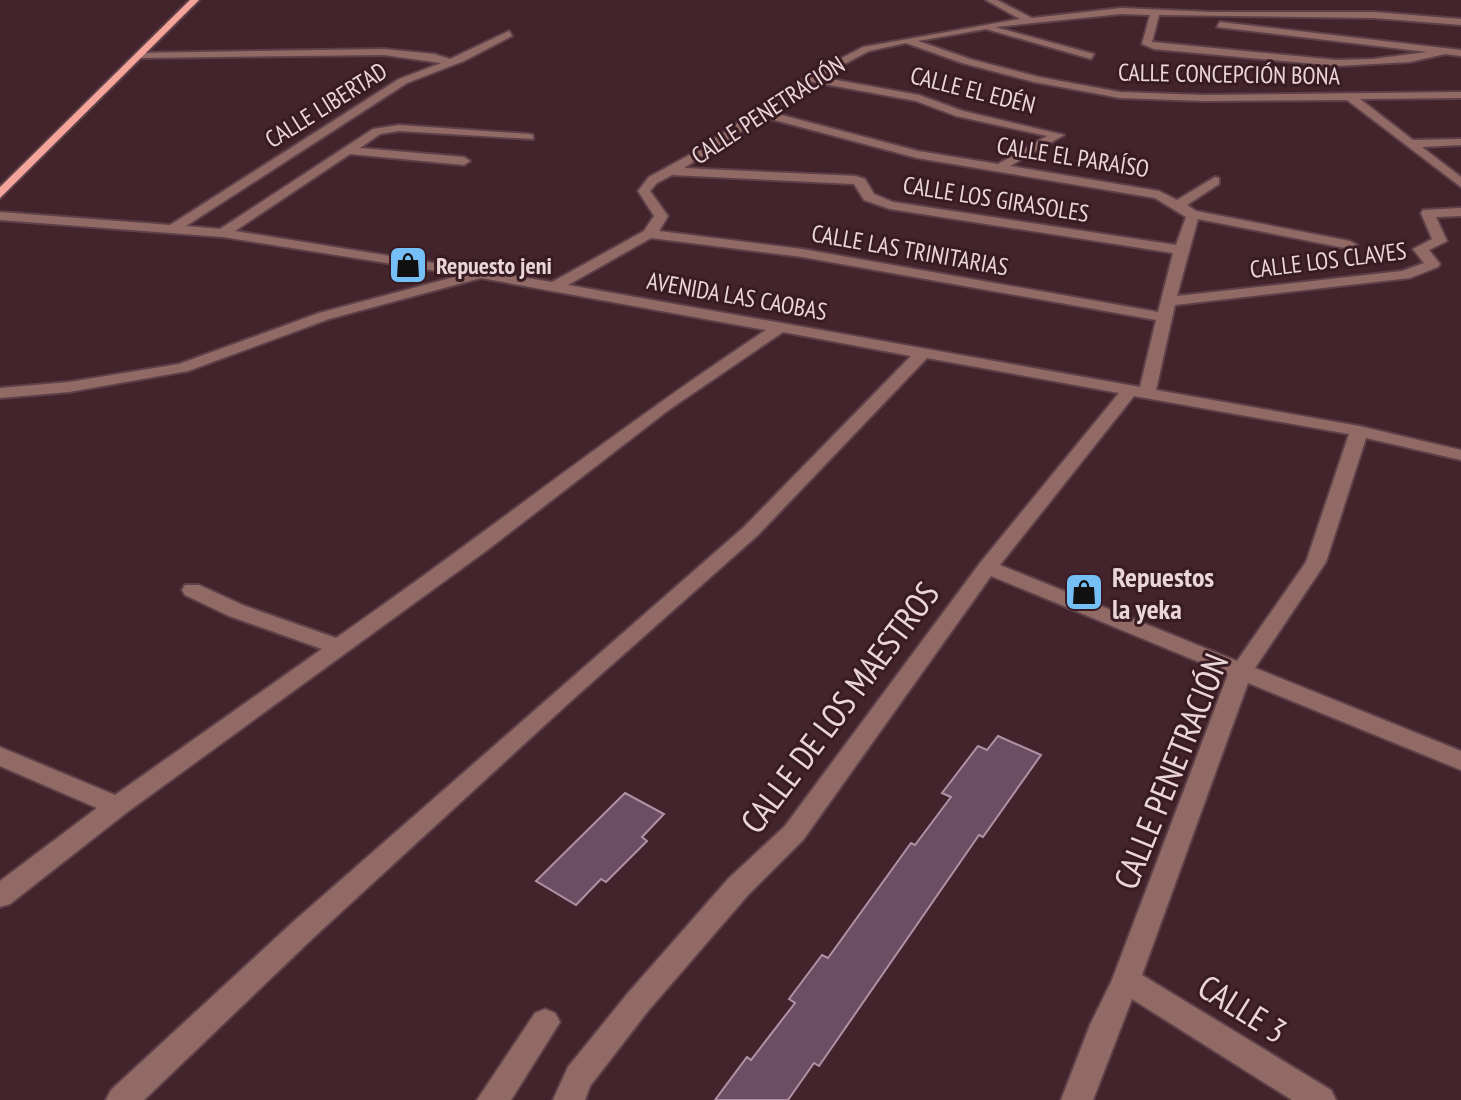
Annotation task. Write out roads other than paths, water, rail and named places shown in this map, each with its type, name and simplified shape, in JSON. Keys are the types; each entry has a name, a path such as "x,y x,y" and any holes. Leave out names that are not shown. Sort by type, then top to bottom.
{"main road":[{"path":"0,194 195,0"}],"street":[{"path":"990,0 1029,20"},
{"name":"CALLE PENETRACIÓN","path":"649,234 661,220 645,188 811,79 863,50 983,27 1114,11 1409,17 1461,22"},
{"path":"1155,12 1147,37 1147,44 1154,46 1316,64 1373,62 1446,51"},
{"path":"1213,15 1225,27 1461,53"},
{"path":"1409,17 1428,49"},
{"path":"983,27 1091,56"},
{"name":"CALLE LIBERTAD","path":"174,228 403,81 450,63 509,34"},
{"name":"CALLE CONCEPCIÓN BONA","path":"907,40 966,61 1038,80 1120,95 1192,98 1461,95"},
{"path":"140,55 384,52 434,57 450,63"},
{"name":"CALLE EL EDÉN","path":"811,79 919,98 960,114 1058,135 1016,156 1000,168"},
{"path":"1349,96 1461,183"},
{"name":"CALLE EL PARAÍSO","path":"762,113 917,154 1159,195 1179,204 1191,214"},
{"path":"223,233 347,150 386,128 529,137"},
{"path":"1409,144 1461,142"},
{"path":"347,150 464,161"},
{"name":"CALLE LOS GIRASOLES","path":"672,171 856,180 861,182 869,197 890,205 1180,250"},
{"path":"1179,204 1215,181"},
{"name":"CALLE LOS CLAVES","path":"1169,301 1405,275 1429,268 1433,264 1420,249 1440,241 1428,213 1461,212"},
{"path":"1139,392 1169,301 1191,214 1350,245"},
{"name":"AVENIDA LAS CAOBAS","path":"0,216 223,233 482,274 1359,431 1461,455"},
{"path":"554,287 649,234"},
{"name":"CALLE LAS TRINITARIAS","path":"649,234 802,253 1163,317"},
{"path":"0,393 69,387 182,368 324,316 482,274"},
{"path":"0,896 117,806 479,547 664,405 779,328"},
{"path":"122,1100 303,930 563,695 751,531 923,353"},
{"name":"CALLE DE LOS MAESTROS","path":"569,1100 579,1077 638,1002 738,887 794,833 987,567 1139,392"},
{"name":"CALLE PENETRACIÓN","path":"1077,1100 1105,1025 1126,980 1241,671 1316,562 1359,431"},
{"path":"987,567 1461,761"},
{"path":"192,590 237,611 339,647"},
{"path":"0,756 117,806"},
{"name":"CALLE 3","path":"1126,980 1320,1100"},
{"path":"493,1100 545,1022"}],"place":[{"name":"Repuesto jeni","path":"408,265"},
{"name":"Repuestos la yeka","path":"1084,592"}]}
